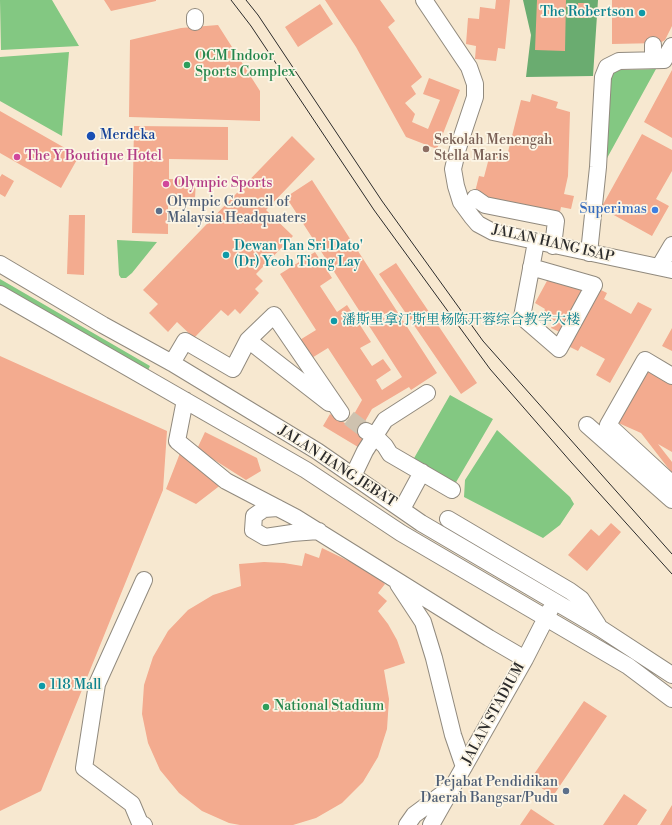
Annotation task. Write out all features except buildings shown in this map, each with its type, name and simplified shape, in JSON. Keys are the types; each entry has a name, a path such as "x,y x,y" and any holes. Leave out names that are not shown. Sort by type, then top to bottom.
{"street":[{"name":"JALAN HANG ISAP","path":"424,0 469,67 475,84 475,97 461,127 453,169 456,186 464,207 478,224 493,232 534,242 665,269"},
{"path":"589,253 598,166 603,77 607,67 619,61 657,55 672,46"},
{"path":"476,198 484,205 552,217 556,221 553,246"},
{"path":"531,267 594,285 559,349 522,317 538,215"},
{"path":"665,269 672,245"},
{"name":"JALAN HANG JEBAT","path":"0,264 103,325 172,363 318,451 421,523 600,628 672,675"},
{"name":"JALAN HANG JEBAT","path":"0,294 306,470 401,533 628,666 672,699"},
{"path":"172,363 185,341 233,369 248,340 274,315 345,415 248,340"},
{"path":"655,356 672,365"},
{"path":"672,376 645,360 608,425 672,484"},
{"path":"353,476 365,451 370,433 385,420 427,393"},
{"path":"185,400 177,441 226,481 318,531 489,638 525,658"},
{"path":"587,425 672,500"},
{"path":"370,433 385,446 390,454 452,490"},
{"path":"402,509 422,472"},
{"path":"278,508 264,509 254,516 253,530 265,537 318,531"},
{"path":"448,519 570,590 581,599 600,628"},
{"path":"395,579 423,622 434,658 453,735 464,767"},
{"path":"144,580 97,684 84,768 132,804 140,823 144,825"},
{"name":"JALAN STADIUM","path":"431,825 555,602"},
{"path":"407,825 414,815 453,786"}],"green space":[{"path":"0,0 52,0 79,46 1,50"},
{"path":"523,0 598,0 593,76 526,77 531,35"},
{"path":"69,52 62,136 0,101 0,57"},
{"path":"656,69 606,160 610,80 613,73 620,70"},
{"path":"117,240 157,242 132,273 126,278 121,278 119,275"},
{"path":"0,279 150,366 147,372 0,286"},
{"path":"450,395 493,419 455,484 413,460"},
{"path":"497,430 570,497 574,504 560,525 543,538 464,497 465,480"}],"tunnel":[{"path":"349,418 366,431"}],"tram line":[{"path":"231,0 251,26 374,210 490,369 672,574"},
{"path":"246,0 258,15 382,201 483,341 672,554"}],"place":[{"name":"The Robertson","path":"642,13"},
{"name":"OCM Indoor Sports Complex","path":"187,65"},
{"name":"Merdeka","path":"91,136"},
{"name":"Sekolah Menengah Stella Maris","path":"426,149"},
{"name":"The Y Boutique Hotel","path":"17,157"},
{"name":"Olympic Sports","path":"166,184"},
{"name":"Superimas","path":"655,210"},
{"name":"Olympic Council of Malaysia Headquaters","path":"159,211"},
{"name":"Dewan Tan Sri Dato' (Dr) Yeoh Tiong Lay","path":"226,255"},
{"name":"潘斯里拿汀斯里杨陈开蓉综合教学大楼","path":"334,321"},
{"name":"118 Mall","path":"42,686"},
{"name":"National Stadium","path":"266,707"},
{"name":"Pejabat Pendidikan Daerah Bangsar/Pudu","path":"566,791"}]}
